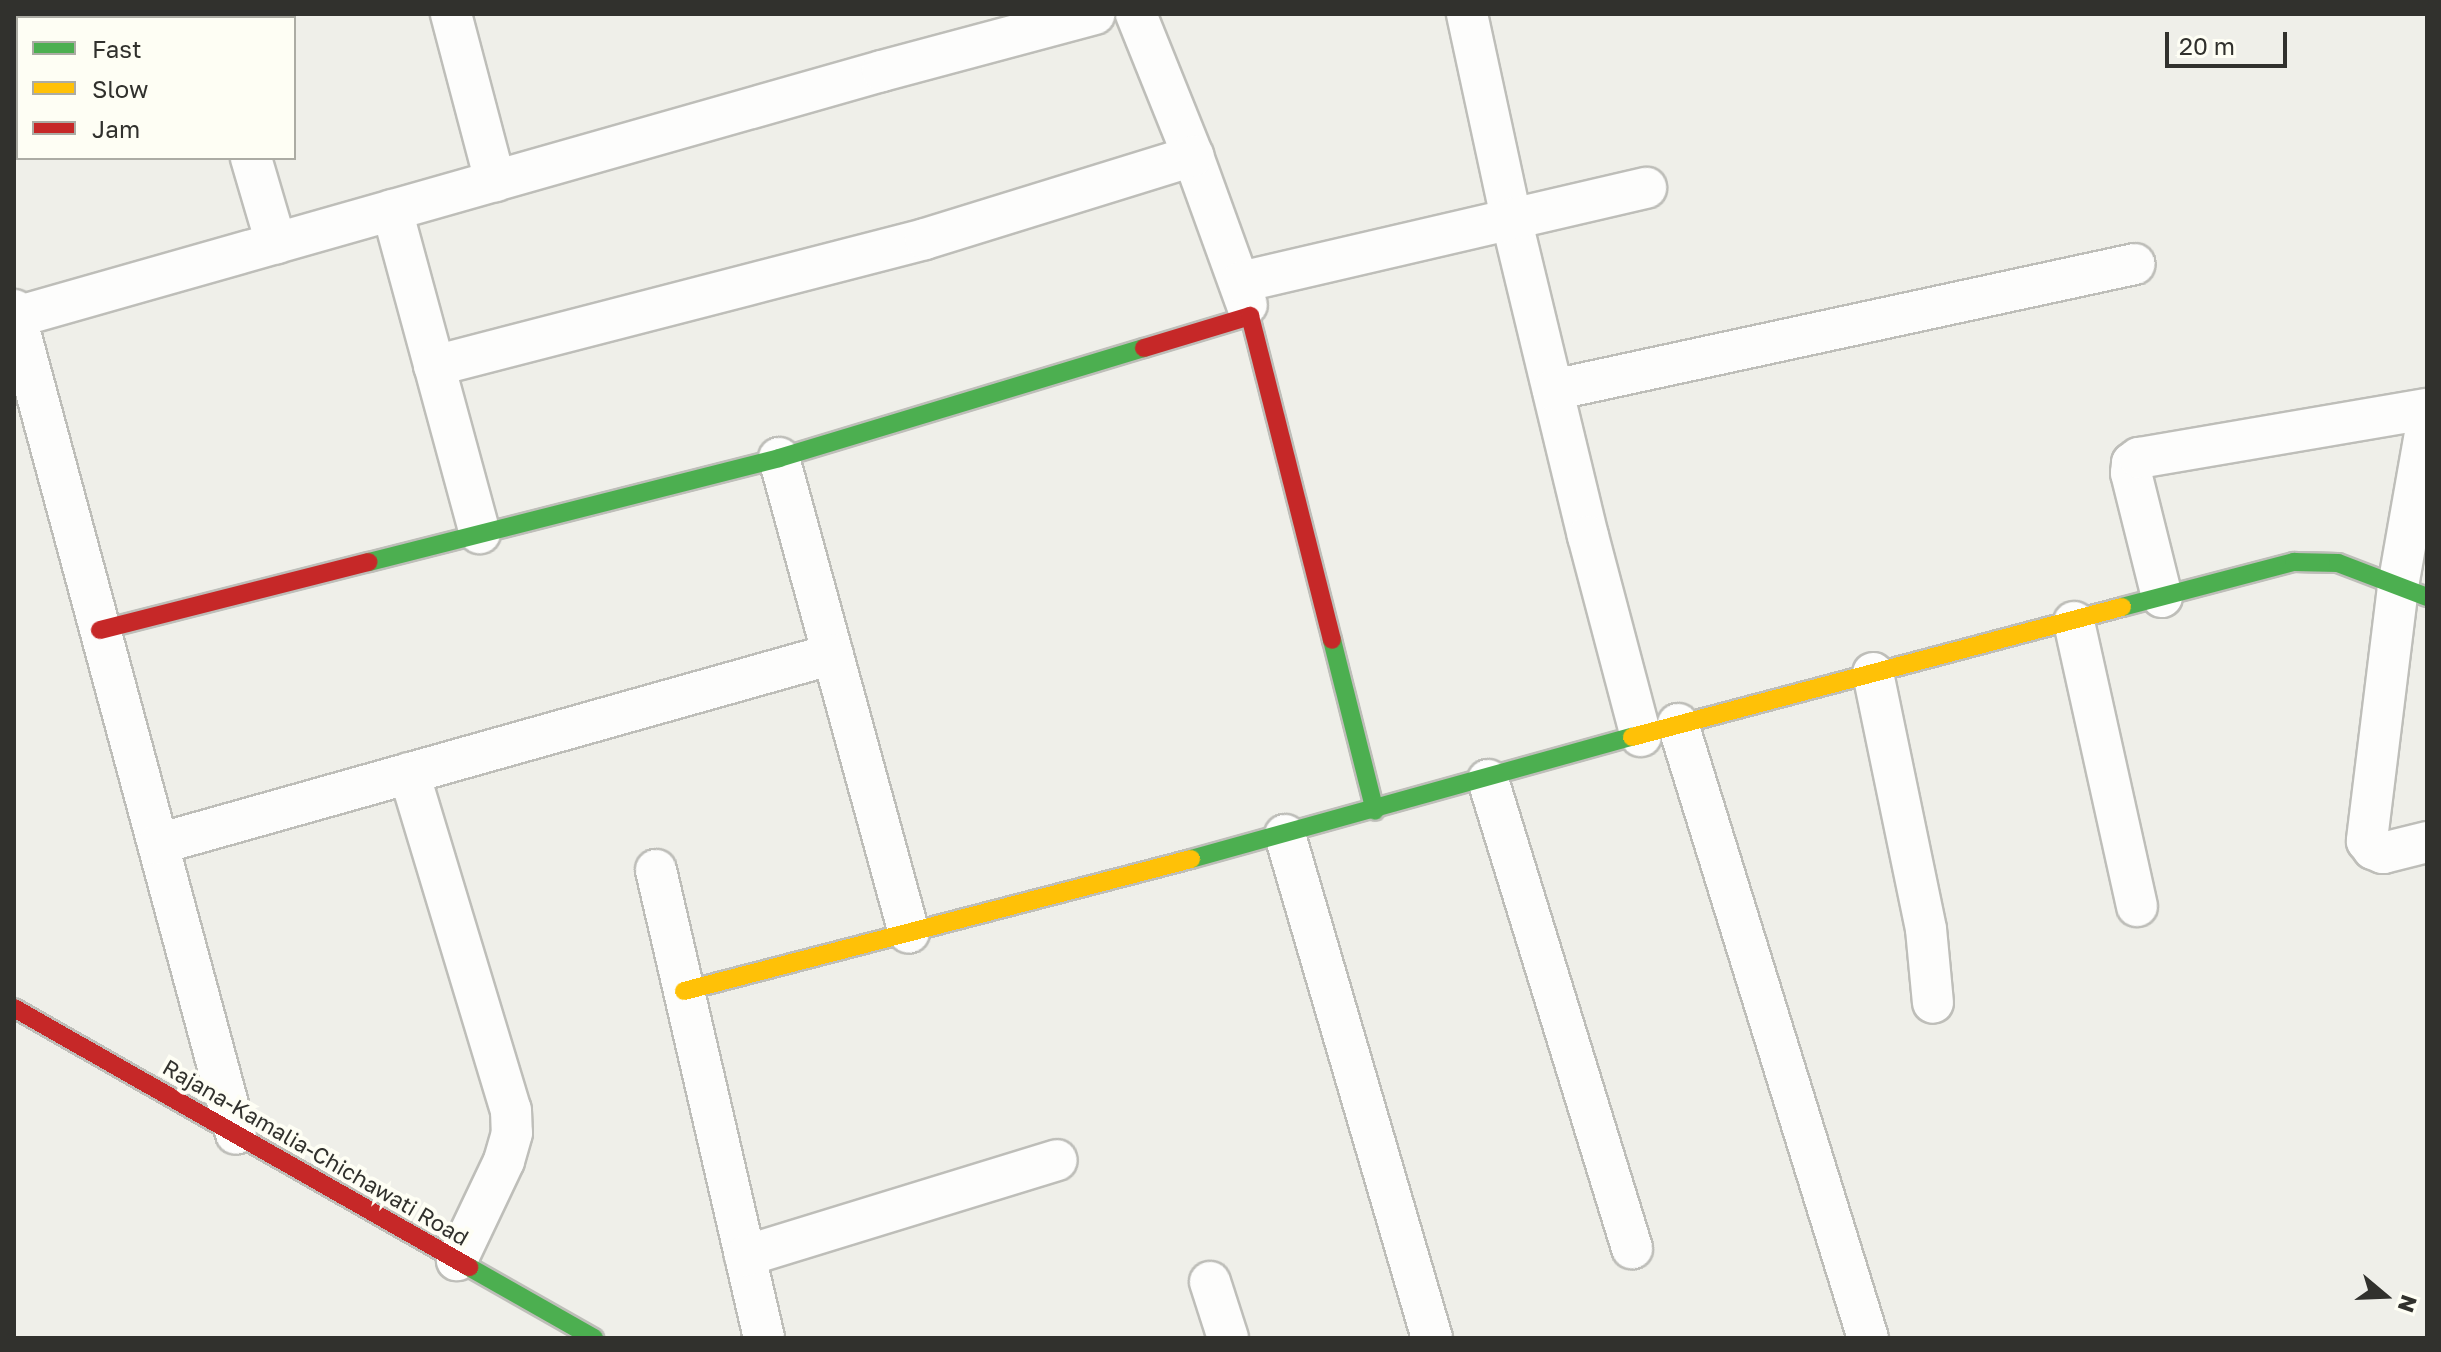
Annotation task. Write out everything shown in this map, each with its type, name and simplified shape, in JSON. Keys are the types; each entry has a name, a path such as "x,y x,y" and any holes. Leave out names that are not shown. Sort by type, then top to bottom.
{"street":[{"path":"451,14 495,181"},
{"path":"236,1134 100,630 30,427 15,314 1095,14"},
{"path":"1136,14 1193,156 1245,299 1375,811"},
{"path":"1467,14 1511,218 1553,390 1660,730 1868,1338"},
{"path":"434,366 925,239 1193,156"},
{"path":"252,160 276,243"},
{"path":"100,630 779,458 1245,299 1511,218 1646,188"},
{"path":"392,210 480,533"},
{"path":"1553,390 2135,264"},
{"path":"2162,597 2131,473 2132,463 2139,458 2427,409"},
{"path":"2427,422 2412,592 2367,841 2373,849 2383,853 2427,842"},
{"path":"779,458 909,933"},
{"path":"684,991 1285,835 1660,730 2307,561 2338,563 2412,592"},
{"path":"2074,622 2137,906"},
{"path":"158,844 833,654"},
{"path":"1873,673 1926,929 1933,1003"},
{"path":"409,773 511,1110 512,1133 504,1161 457,1260"},
{"path":"1488,780 1632,1248"},
{"path":"1285,835 1432,1338"},
{"path":"656,870 764,1338"},
{"name":"Rajana-Kamalia-Chichawati Road","path":"14,1008 594,1338"},
{"path":"745,1256 1057,1160"},
{"path":"1210,1282 1228,1338"}],"traffic: fast":[{"path":"369,562 779,458 1144,348"},
{"path":"2122,607 2294,562 2338,563 2427,597"},
{"path":"1332,640 1375,811"},
{"path":"1191,859 1632,737"},
{"path":"469,1267 594,1338"}],"traffic: slow":[{"path":"1632,737 2122,607"},
{"path":"684,991 1191,859"}],"traffic: jam":[{"path":"1144,348 1250,316 1332,640"},
{"path":"100,630 369,562"},
{"path":"14,1008 469,1267"}]}
